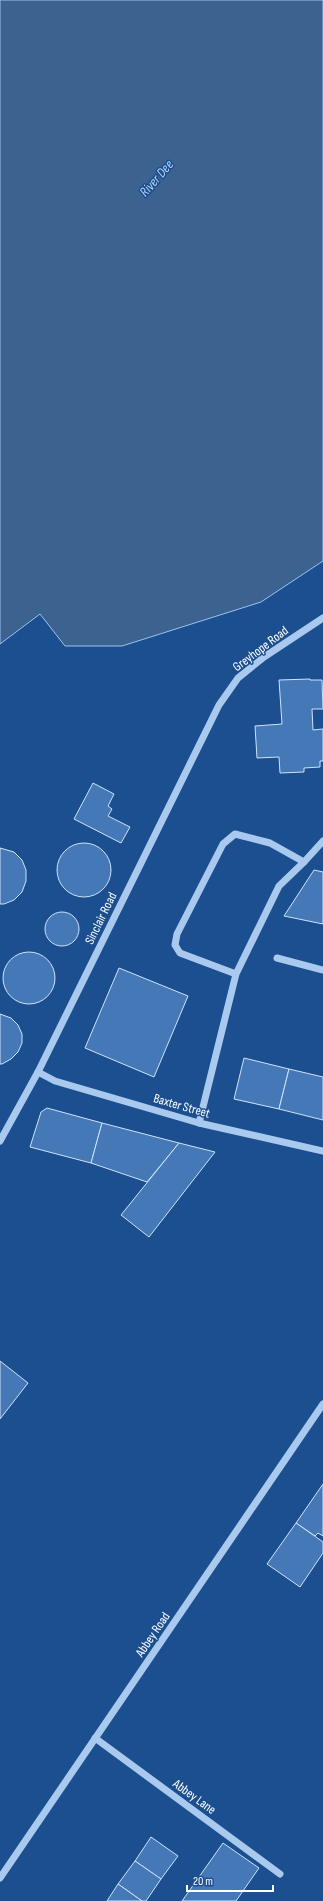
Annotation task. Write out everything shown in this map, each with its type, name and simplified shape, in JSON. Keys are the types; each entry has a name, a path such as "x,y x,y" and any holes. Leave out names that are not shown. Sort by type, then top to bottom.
{"street":[{"name":"Greyhope Road","path":"219,705 238,678 264,657 323,618"},
{"name":"Sinclair Road","path":"0,1141 38,1072 219,705"},
{"path":"236,974 180,952 175,944 176,934 223,844 235,834 270,843 304,862"},
{"path":"199,1122 236,974 279,886 323,841"},
{"path":"277,958 323,970"},
{"name":"Baxter Street","path":"38,1072 55,1081 199,1122 323,1151"},
{"name":"Abbey Road","path":"0,1878 323,1404"},
{"name":"Abbey Lane","path":"95,1738 280,1874"}],"water":[{"name":"River Dee","path":"0,0 323,0 323,561 261,602 122,646 65,646 40,614 0,644"}],"building":[{"path":"279,680 322,680 323,709 312,709 313,730 323,729 323,761 320,761 320,767 304,768 304,772 280,773 279,757 257,758 255,726 282,724"},
{"path":"93,783 114,794 108,806 112,809 108,816 130,827 121,843 74,819"},
{"path":"79,843 89,843 99,847 107,855 111,865 111,875 107,885 99,893 89,897 79,897 69,893 61,885 57,875 57,865 61,855 69,847"},
{"path":"0,848 14,852 22,860 26,870 26,881 22,892 14,900 4,904 0,904"},
{"path":"314,870 323,872 323,924 284,916"},
{"path":"59,912 65,912 74,917 78,923 78,935 74,941 65,946 59,946 50,941 45,932 45,926 50,917"},
{"path":"24,952 34,952 48,959 55,973 55,983 48,997 34,1004 24,1004 14,1000 7,993 3,983 3,973 7,963 14,956"},
{"path":"119,968 188,996 154,1077 85,1048"},
{"path":"0,1014 11,1018 18,1025 22,1034 22,1043 18,1052 11,1059 2,1064 0,1064"},
{"path":"244,1058 289,1069 279,1109 234,1099"},
{"path":"289,1069 323,1077 323,1120 279,1109"},
{"path":"47,1108 102,1123 91,1163 30,1147 41,1112"},
{"path":"102,1123 179,1143 147,1182 91,1163"},
{"path":"179,1143 215,1152 149,1237 121,1215"},
{"path":"0,1361 28,1383 0,1419"},
{"path":"323,1484 323,1536 318,1533 315,1536 296,1523"},
{"path":"296,1523 323,1542 323,1553 300,1587 267,1564"},
{"path":"151,1837 178,1856 161,1879 135,1861"},
{"path":"223,1843 259,1868 236,1901 182,1901"},
{"path":"135,1861 161,1879 146,1901 142,1901 118,1884"},
{"path":"118,1884 142,1901 107,1901"}]}
